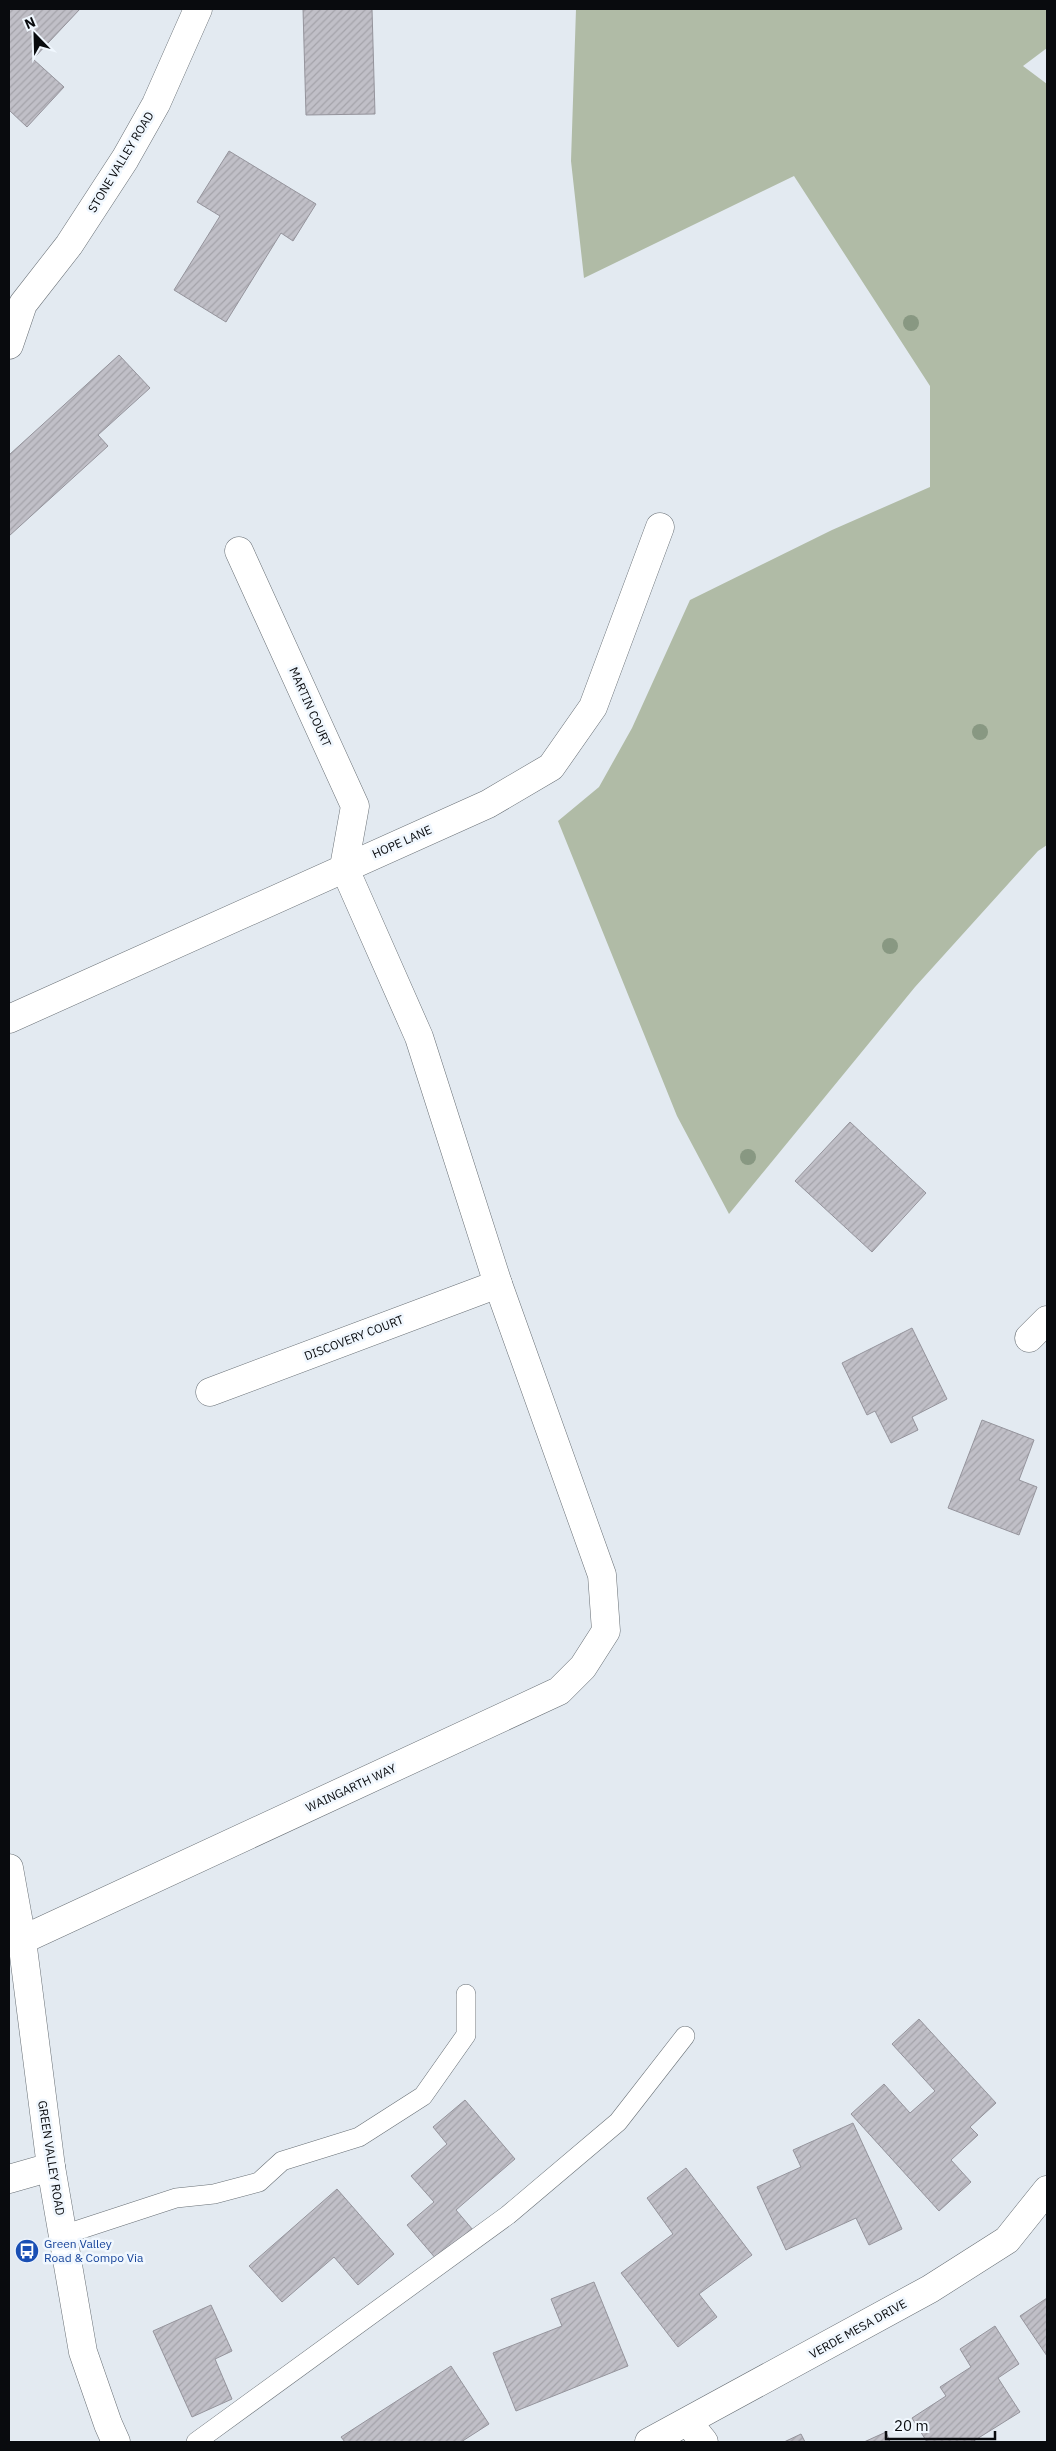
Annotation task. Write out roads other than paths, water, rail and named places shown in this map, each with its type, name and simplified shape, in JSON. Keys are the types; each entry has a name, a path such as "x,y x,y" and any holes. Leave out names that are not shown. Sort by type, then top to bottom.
{"street":[{"name":"STONE VALLEY ROAD","path":"9,345 16,308 69,246 124,160 156,104 198,9"},
{"name":"HOPE LANE","path":"9,1019 488,804 551,767 593,707 660,527"},
{"name":"MARTIN COURT","path":"239,551 355,806 344,867"},
{"name":"WAINGARTH WAY","path":"22,1940 559,1691 583,1667 606,1631 602,1575 498,1284 419,1038 344,867"},
{"name":"DISCOVERY COURT","path":"210,1392 498,1284"},
{"name":"GREEN VALLEY ROAD","path":"9,1868 22,1940 51,2167 83,2352 116,2442"},
{"path":"9,2179 51,2167"},
{"name":"VERDE MESA DRIVE","path":"649,2442 696,2432 930,2290 1007,2240 1047,2190"}],"lane":[{"path":"64,2235 176,2198 214,2194 259,2182 282,2161 359,2137 423,2096 466,2034 466,1994"},
{"path":"196,2442 508,2215 618,2122 685,2036"}],"place":[{"name":"Green Valley Road & Compo Via","path":"27,2251"}]}
